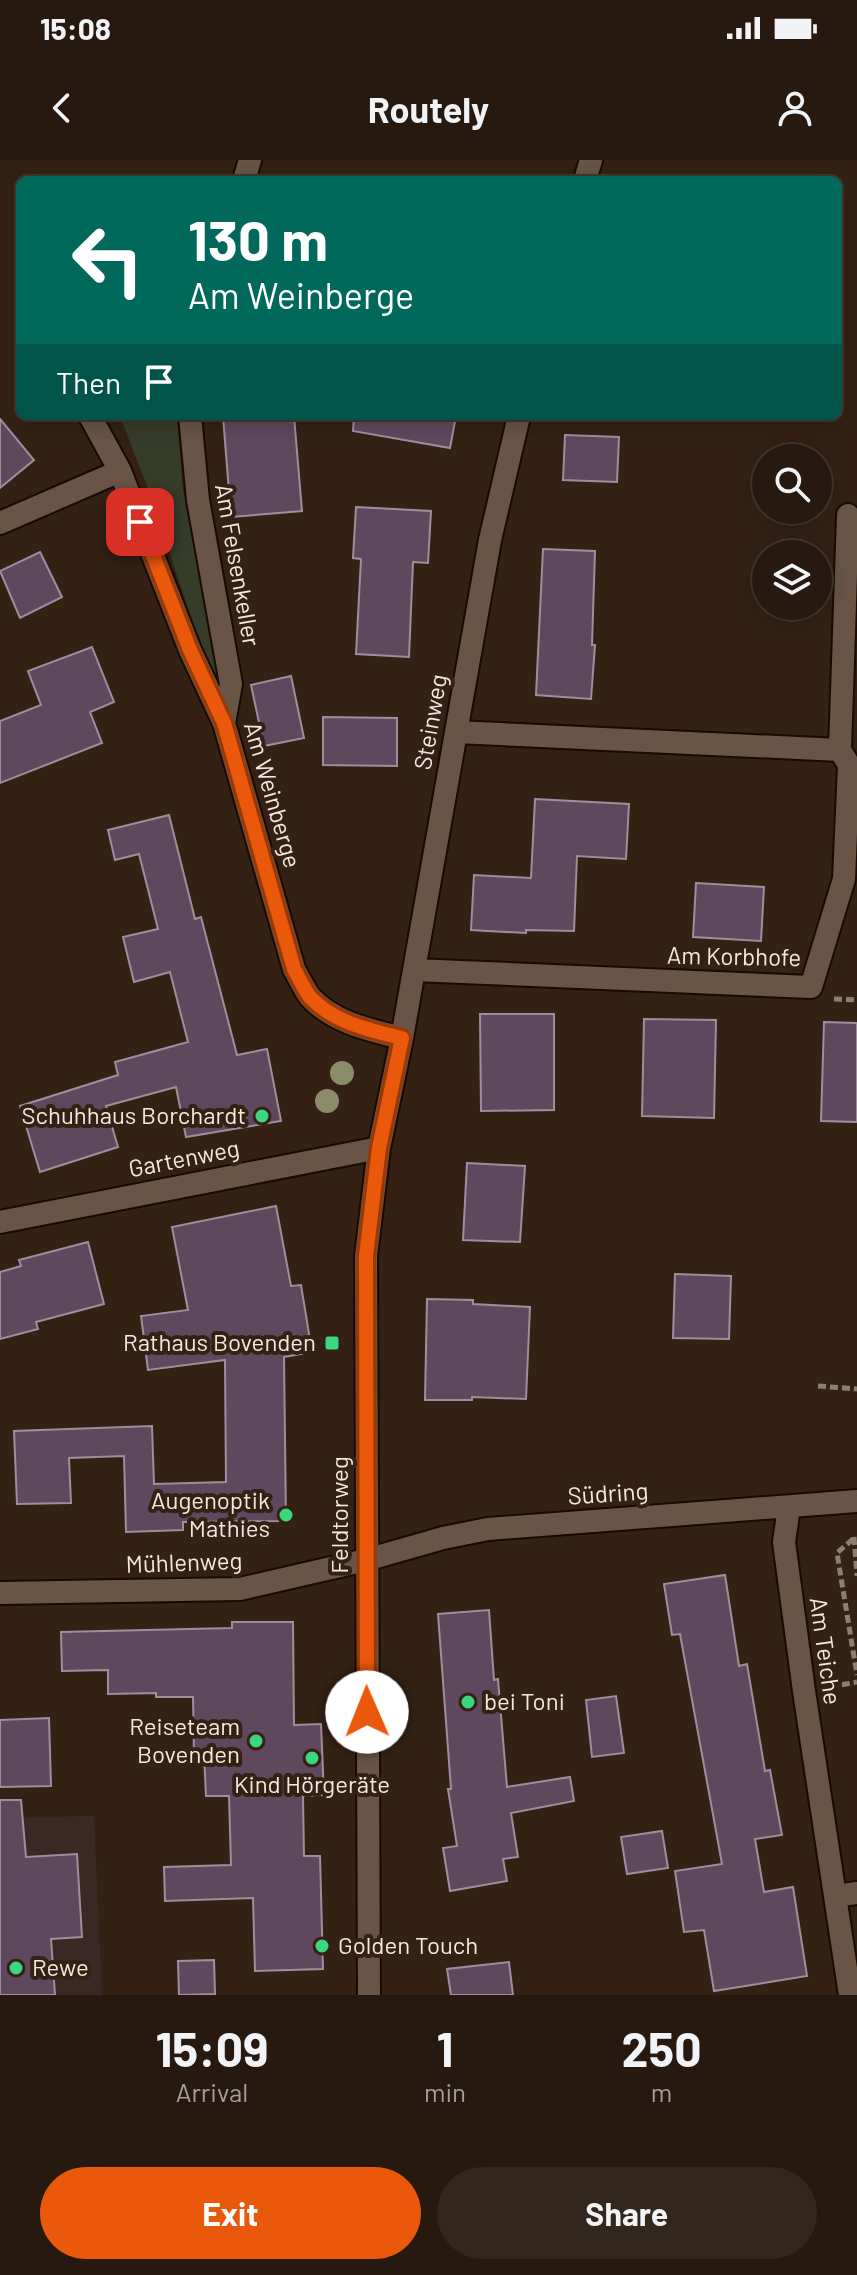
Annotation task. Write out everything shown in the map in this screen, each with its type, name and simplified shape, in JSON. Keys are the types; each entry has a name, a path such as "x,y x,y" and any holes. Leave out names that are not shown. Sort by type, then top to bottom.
{"street":[{"name":"Am Weinberge","path":"92,420 120,471 190,650 224,723 294,969 310,996 324,1008 353,1025 402,1038"},
{"name":"Am Felsenkeller","path":"190,420 198,500 231,684 224,723"},
{"name":"Steinweg","path":"402,1038 490,540 518,420"},
{"path":"0,523 120,471"},
{"name":"Am Korbhofe","path":"414,970 811,987 844,879 849,765 840,750 848,515"},
{"path":"456,732 840,750"},
{"name":"Feldtorweg","path":"369,1995 366,1256 379,1148 402,1038"},
{"name":"Gartenweg","path":"0,1222 379,1148"},
{"name":"Südring","path":"366,1560 488,1529 857,1501"},
{"name":"Am Teiche","path":"789,1507 784,1542 804,1691 846,1894 850,1995"},
{"name":"Mühlenweg","path":"0,1593 240,1589 366,1560"}],"path":[{"path":"818,1386 857,1389"},
{"path":"855,1531 857,1576"},
{"path":"853,1539 837,1553 857,1675"}],"shaded area":[{"path":"94,1816 102,1995 0,1995 0,1818"}],"green space":[{"path":"122,420 177,420 183,490 219,679 205,659 150,494"}],"building":[{"path":"0,419 34,460 0,488"},
{"path":"223,420 294,420 302,511 231,517"},
{"path":"354,420 455,420 450,448 353,431"},
{"path":"565,435 619,437 617,482 563,480"},
{"path":"356,507 431,511 428,563 413,562 409,657 356,654 361,559 353,558"},
{"path":"543,549 595,551 592,645 595,645 591,699 536,695"},
{"path":"40,552 62,597 20,618 0,571"},
{"path":"92,647 114,702 90,712 102,743 0,783 0,721 41,705 28,671"},
{"path":"291,676 304,738 264,746 251,685"},
{"path":"323,717 397,718 397,766 323,765"},
{"path":"535,799 629,804 626,859 577,856 574,931 526,930 526,933 471,930 474,875 531,878"},
{"path":"169,815 195,919 201,917 237,1055 267,1049 281,1121 186,1137 176,1087 106,1106 118,1147 40,1172 20,1106 118,1075 115,1062 188,1042 170,972 134,982 123,937 158,929 139,854 115,860 108,830"},
{"path":"696,883 764,887 761,941 693,937"},
{"path":"480,1014 554,1014 554,1110 481,1111"},
{"path":"644,1019 716,1020 714,1118 642,1116"},
{"path":"824,1022 857,1023 857,1122 821,1121"},
{"path":"467,1163 525,1166 520,1242 463,1240"},
{"path":"276,1206 291,1286 301,1285 312,1352 284,1357 286,1521 183,1522 183,1530 126,1532 124,1456 69,1458 71,1503 17,1504 14,1431 152,1426 154,1484 226,1482 225,1360 148,1370 141,1316 188,1310 172,1227"},
{"path":"88,1242 104,1304 36,1322 38,1329 0,1339 0,1272 21,1266 19,1260"},
{"path":"675,1274 731,1276 729,1339 673,1338"},
{"path":"427,1299 473,1300 473,1304 530,1307 526,1399 472,1397 472,1400 425,1400"},
{"path":"725,1575 739,1666 747,1664 765,1771 770,1770 782,1835 755,1839 764,1892 793,1887 807,1976 714,1991 704,1930 684,1932 675,1871 722,1864 680,1634 672,1635 664,1584"},
{"path":"489,1610 507,1787 570,1777 574,1801 511,1813 518,1857 503,1859 507,1881 450,1891 443,1848 457,1846 448,1789 451,1789 438,1614"},
{"path":"232,1622 293,1622 294,1725 321,1724 324,1795 303,1796 304,1856 320,1856 323,1969 255,1971 253,1898 165,1901 164,1867 231,1865 229,1796 206,1796 204,1755 194,1755 193,1697 156,1697 156,1693 108,1694 108,1670 62,1671 61,1632 232,1628"},
{"path":"616,1696 624,1753 592,1757 586,1700"},
{"path":"49,1718 51,1786 0,1787 0,1720"},
{"path":"0,1800 21,1800 26,1857 77,1854 82,1937 51,1939 55,1995 0,1995"},
{"path":"662,1831 668,1868 627,1874 621,1837"},
{"path":"214,1960 215,1994 179,1995 178,1961"},
{"path":"509,1962 513,1995 451,1995 447,1969"}],"place":[{"name":"Schuhhaus Borchardt","path":"262,1116"},
{"name":"Rathaus Bovenden","path":"332,1343"},
{"name":"Augenoptik Mathies","path":"286,1515"},
{"name":"bei Toni","path":"468,1702"},
{"name":"Reiseteam Bovenden","path":"256,1741"},
{"name":"Kind Hörgeräte","path":"312,1758"},
{"name":"Golden Touch","path":"322,1946"},
{"name":"Rewe","path":"16,1968"}],"route":[{"path":"140,522 190,650 224,723 294,969 310,996 324,1008 353,1025 402,1038 379,1148 366,1256 367,1712"}]}
